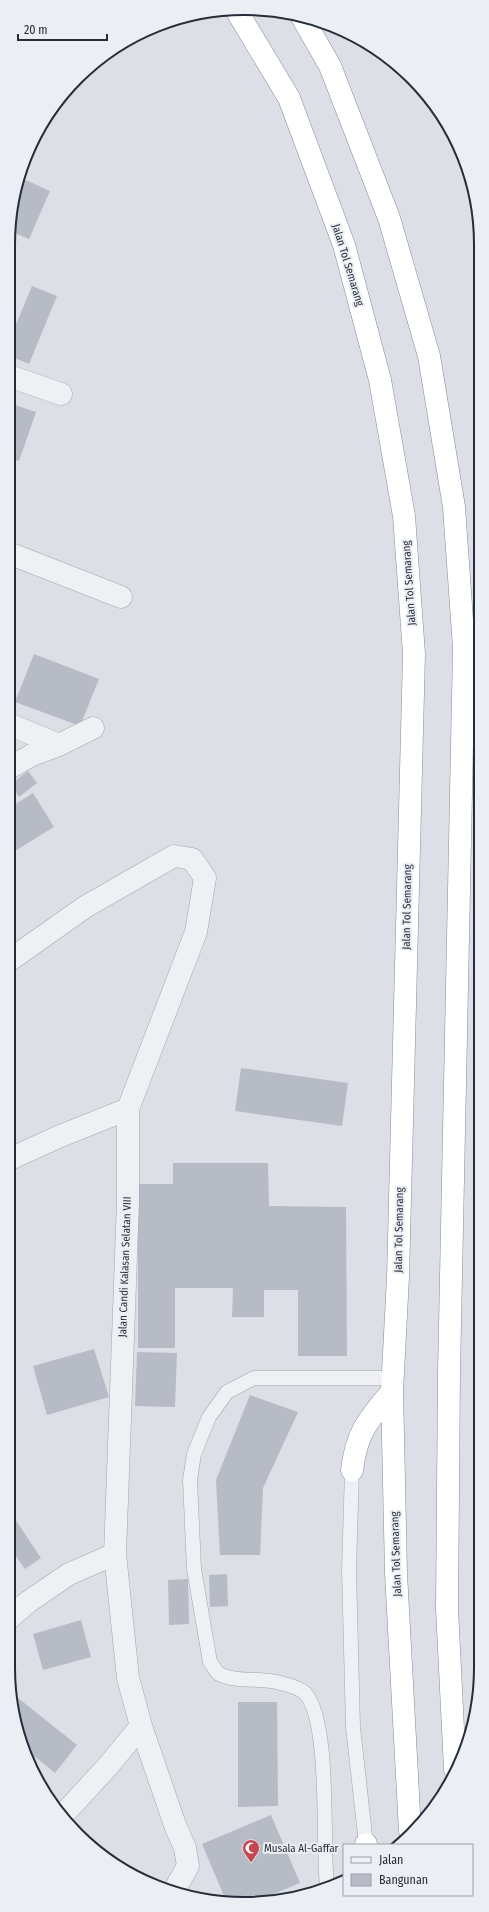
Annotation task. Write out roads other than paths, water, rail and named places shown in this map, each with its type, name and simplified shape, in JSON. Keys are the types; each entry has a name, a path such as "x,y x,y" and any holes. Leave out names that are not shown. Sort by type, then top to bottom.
{"highway":[{"name":"Jalan Tol Semarang","path":"239,15 289,98 344,245 380,380 404,516 414,654 398,1277 393,1384 396,1573 410,1827"},
{"path":"306,23 330,66 389,218 429,356 454,507 464,648 449,1373 447,1594 455,1760"},
{"path":"352,1470 355,1447 366,1424 393,1384"}],"street":[{"path":"15,378 61,394"},
{"path":"15,556 121,596"},
{"path":"15,727 59,745"},
{"path":"15,765 32,755 59,745 93,728"},
{"path":"15,956 85,907 174,856 192,859 205,878 196,932 128,1109 58,1136 15,1157"},
{"name":"Jalan Candi Kalasan Selatan VIII","path":"128,1109 128,1202 115,1554 128,1678 141,1726 175,1824 185,1848 188,1866 176,1887"},
{"path":"15,1612 69,1574 115,1554"},
{"path":"66,1812 108,1766 141,1726"}],"lane":[{"path":"327,1882 320,1734 314,1709 304,1693 296,1688 270,1680 232,1678 218,1673 210,1662 194,1569 190,1480 194,1454 209,1418 227,1392 254,1378 393,1384"},
{"path":"352,1470 349,1570 353,1727 366,1844"}],"place":[{"name":"Musala Al-Gaffar","path":"251,1863"}]}
